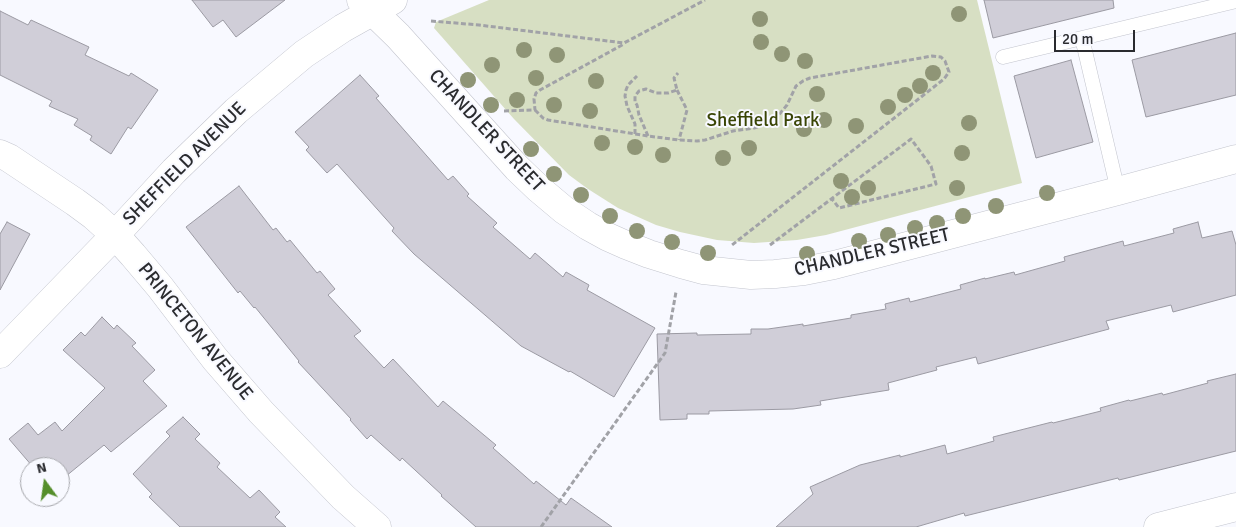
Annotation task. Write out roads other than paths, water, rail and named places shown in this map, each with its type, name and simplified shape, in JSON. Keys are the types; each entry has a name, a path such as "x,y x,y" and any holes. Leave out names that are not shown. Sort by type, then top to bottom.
{"street":[{"name":"CHANDLER STREET","path":"375,4 398,36 496,145 539,189 564,210 608,238 648,254 711,271 775,274 834,265 1236,159"},
{"name":"SHEFFIELD AVENUE","path":"0,354 180,165 236,111 304,54 375,4"},
{"name":"PRINCETON AVENUE","path":"0,154 75,202 115,235 160,287 215,359 260,412 343,497 377,527"},
{"path":"1158,527 1236,507"}],"lane":[{"path":"1002,57 1236,1"},
{"path":"1082,38 1118,191"}],"park label":[{"name":"Sheffield Park","path":"763,121"}]}
